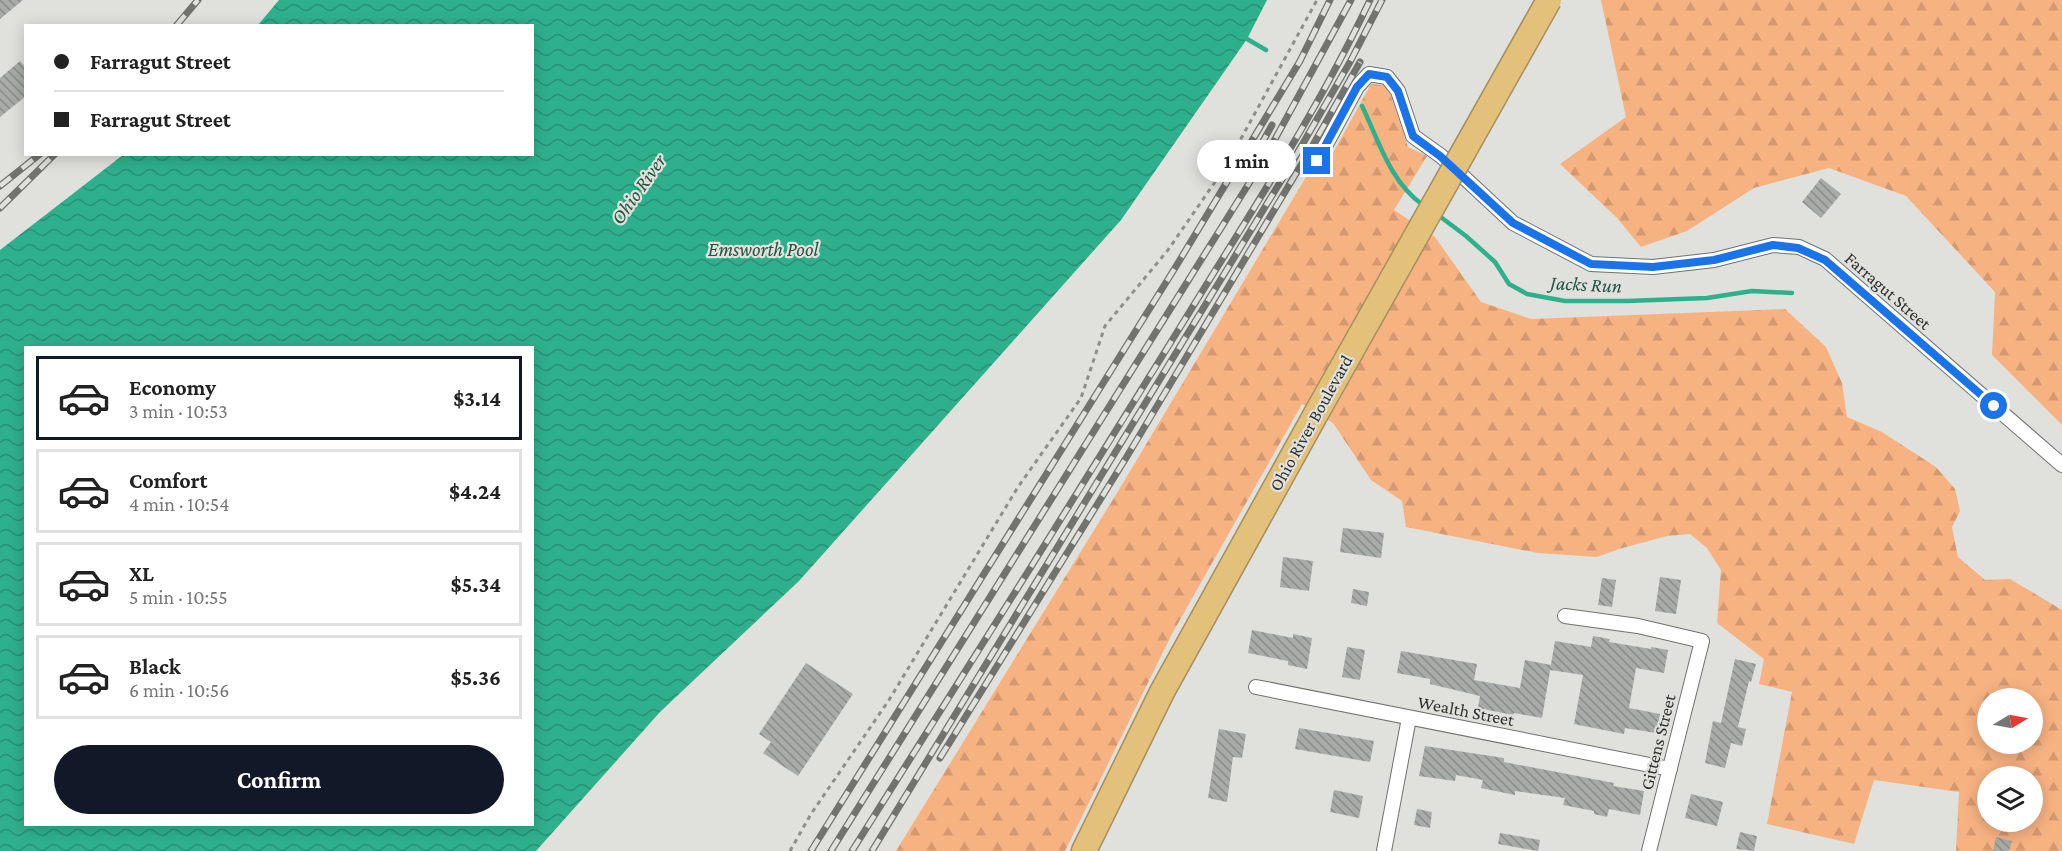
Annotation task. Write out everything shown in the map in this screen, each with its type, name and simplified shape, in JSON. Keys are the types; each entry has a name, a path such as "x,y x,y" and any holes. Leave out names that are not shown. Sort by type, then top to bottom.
{"highway":[{"name":"Ohio River Boulevard","path":"1084,851 1162,692 1549,0"}],"street":[{"name":"Farragut Street","path":"1317,161 1357,87 1369,74 1387,77 1398,91 1413,136 1440,156 1513,223 1591,264 1653,267 1714,260 1773,245 1807,251 1825,260 2062,465"},
{"name":"Gittens Street","path":"1565,616 1638,626 1702,641 1649,851"},
{"name":"Wealth Street","path":"1256,687 1670,769"},
{"path":"1384,851 1409,718"}],"path":[{"path":"790,851 811,814 890,700 1018,487 1082,398 1105,326 1168,250 1226,166 1317,0"}],"green space":[{"path":"1601,0 2062,0 2062,425 1992,355 1995,292 1906,196 1829,168 1754,188 1687,231 1641,247 1617,218 1560,164 1626,117"},
{"path":"1371,84 1383,85 1391,96 1408,147 1427,156 1394,210 1435,237 1481,302 1531,319 1785,309 1826,347 1842,383 1847,417 1882,432 1936,467 1955,489 1960,511 1952,527 1958,557 1985,580 2010,579 2062,610 2062,851 1956,851 1959,792 1874,780 1854,844 1767,824 1792,692 1759,684 1764,659 1717,623 1721,570 1707,548 1690,534 1667,536 1597,557 1538,553 1406,527 1402,501 1371,480 1333,423 1302,404 1172,634 1065,851 896,851 1117,493 1312,167 1323,171"}],"water":[{"name":"Emsworth Pool","path":"279,0 1267,0 1247,39 1121,220 799,581 660,712 536,851 0,851 0,250 122,156 534,156 534,24 259,24"}],"building":[{"path":"0,0 23,0 0,19"},
{"path":"20,61 24,66 24,98 0,117 0,78"},
{"path":"1821,178 1841,194 1821,218 1802,202"},
{"path":"1343,528 1384,533 1381,558 1340,552"},
{"path":"1283,557 1313,561 1309,591 1280,587"},
{"path":"1660,577 1681,580 1676,614 1655,611"},
{"path":"1602,578 1616,580 1612,607 1598,605"},
{"path":"1353,589 1369,592 1367,606 1351,603"},
{"path":"1252,630 1293,638 1293,634 1312,638 1307,669 1288,665 1288,661 1248,653"},
{"path":"1593,636 1610,639 1609,642 1668,650 1664,673 1636,668 1629,708 1660,714 1656,733 1625,728 1624,734 1574,724 1583,675 1550,670 1555,641 1591,647"},
{"path":"1347,647 1365,650 1360,680 1342,677"},
{"path":"1401,651 1477,664 1474,680 1520,688 1525,660 1551,665 1542,718 1478,708 1480,696 1430,684 1430,679 1397,673"},
{"path":"1735,659 1756,664 1751,682 1749,681 1738,727 1746,729 1742,746 1731,743 1725,768 1705,763 1713,721 1721,723"},
{"path":"806,663 853,694 798,776 763,753 771,742 759,734"},
{"path":"1299,728 1374,741 1370,762 1295,749"},
{"path":"1219,729 1246,734 1242,758 1233,757 1227,802 1208,798"},
{"path":"1425,746 1504,758 1504,762 1644,791 1640,815 1609,809 1607,817 1594,814 1594,811 1563,805 1565,798 1515,791 1515,795 1481,788 1483,780 1456,775 1455,781 1419,776"},
{"path":"1334,790 1363,796 1359,818 1330,812"},
{"path":"1691,794 1723,802 1717,826 1685,818"},
{"path":"1417,809 1432,812 1430,828 1414,825"},
{"path":"1740,832 1757,836 1754,851 1736,849"},
{"path":"1500,833 1540,840 1538,851 1498,844"},
{"path":"1996,837 2012,841 2009,851 1993,851"}],"waterway":[{"name":"Jacks Run","path":"1242,36 1266,50"},
{"name":"Jacks Run","path":"1362,106 1394,173 1402,185 1423,205"},
{"name":"Jacks Run","path":"1438,215 1495,262 1509,284 1527,294 1565,301 1627,301 1707,298 1752,291 1792,293"}],"railway":[{"path":"178,24 198,0"},
{"path":"811,851 1175,268 1300,61 1330,0"},
{"path":"831,851 1263,161 1351,0"},
{"path":"852,851 1279,167 1327,85 1370,0"},
{"path":"872,851 1287,171 1350,62 1382,0"},
{"path":"940,758 1126,458 1360,62"},
{"path":"1246,172 1272,125"},
{"path":"0,186 38,156"},
{"path":"0,208 53,156"}],"route":[{"path":"1317,161 1357,87 1369,74 1387,77 1398,91 1413,136 1440,156 1513,223 1591,264 1653,267 1714,260 1773,245 1798,248 1825,260 1994,406"}],"water label":[{"name":"Ohio River","path":"638,189"}]}
